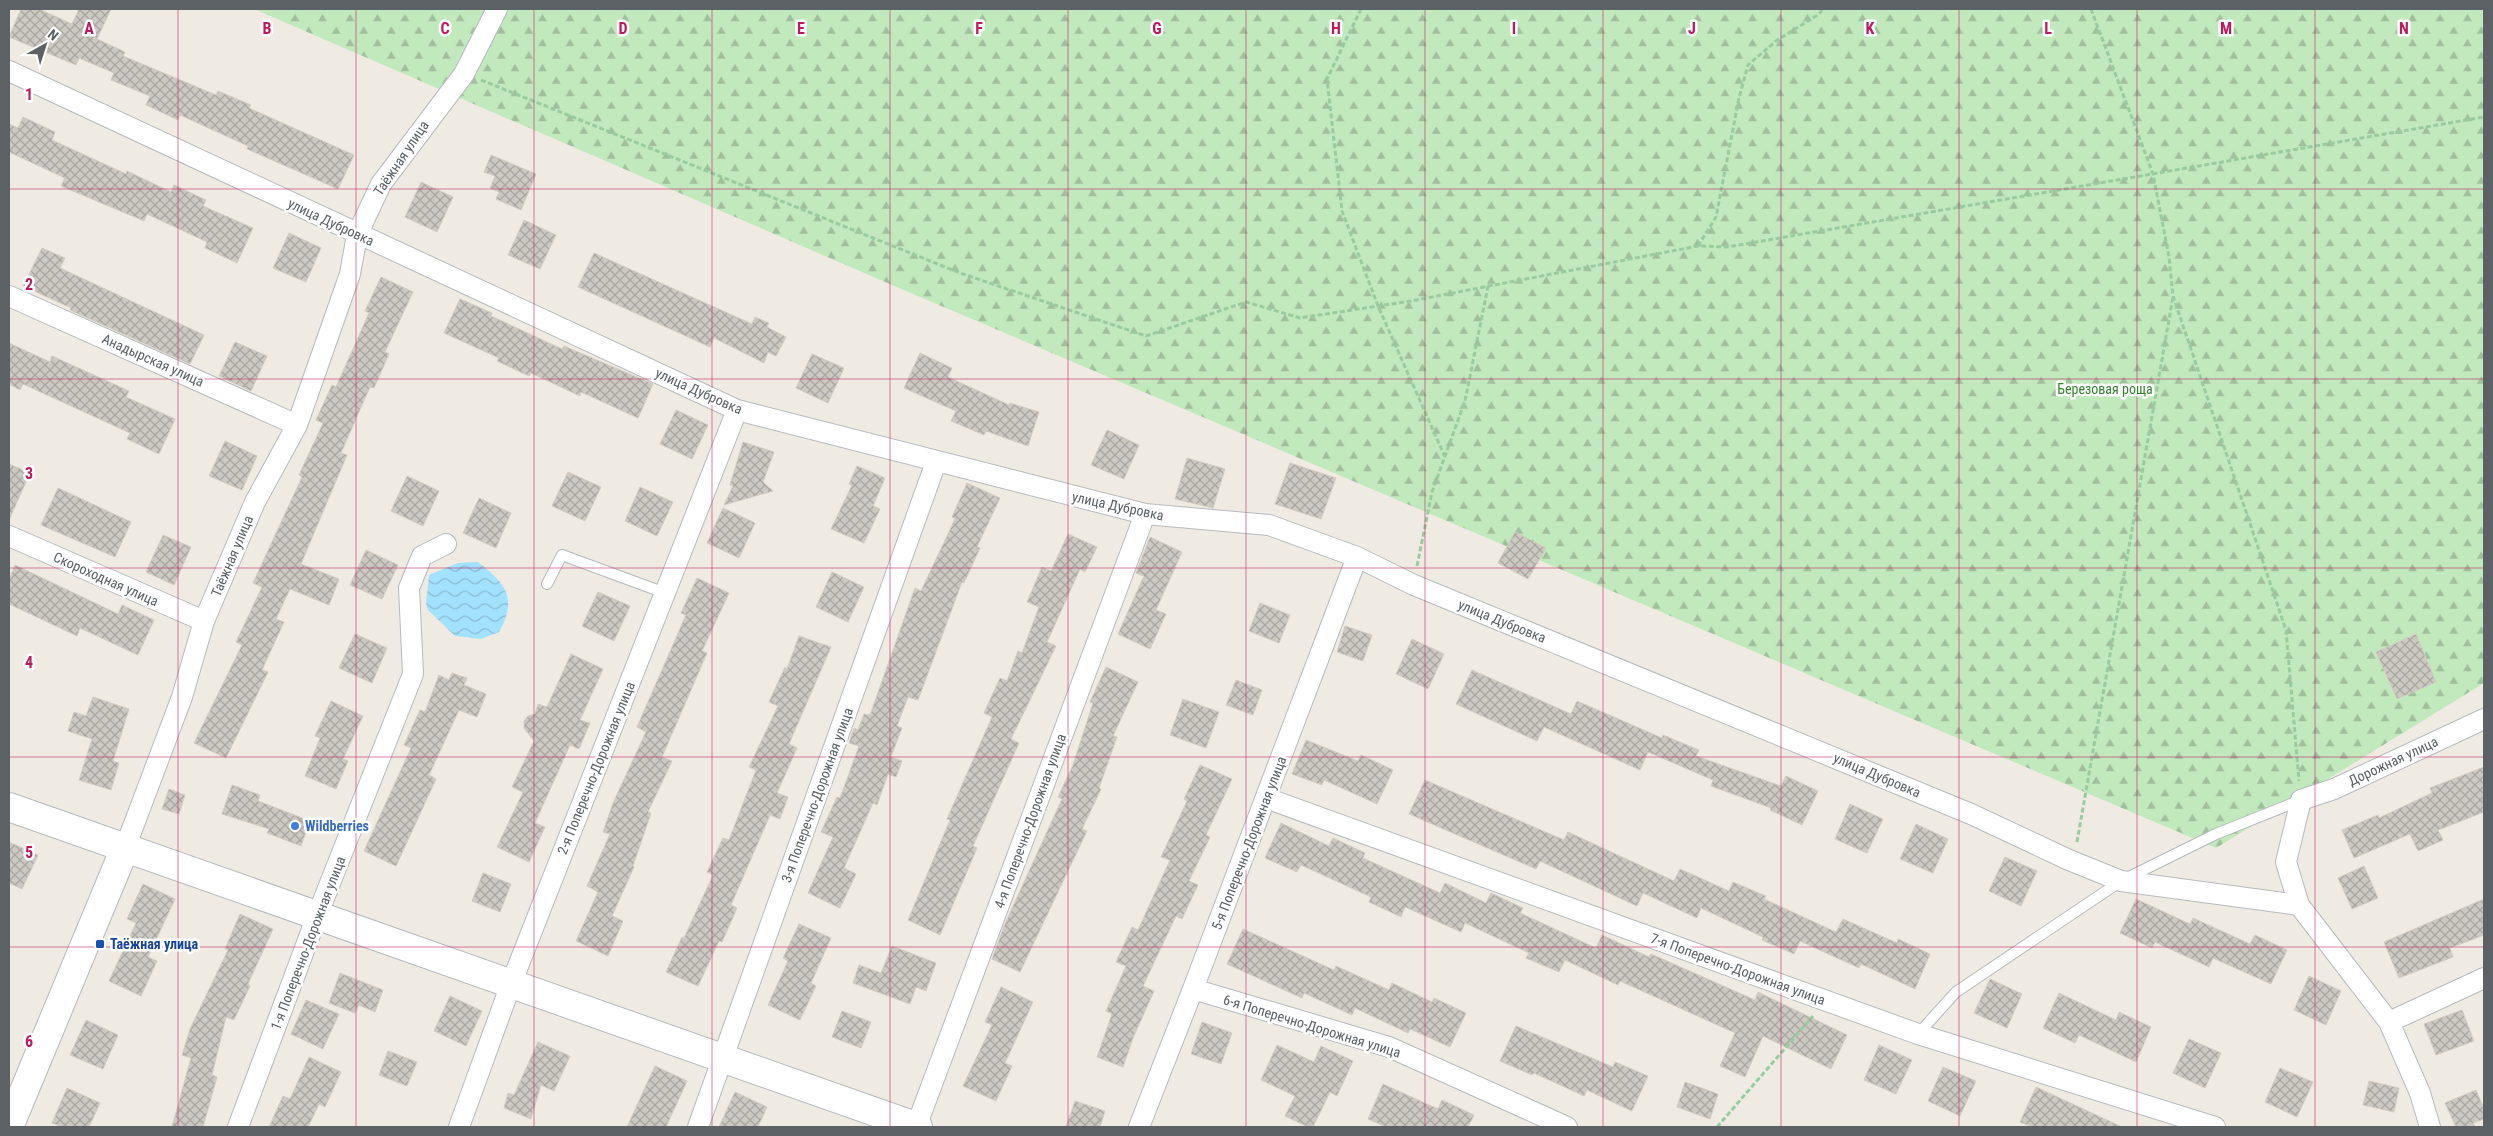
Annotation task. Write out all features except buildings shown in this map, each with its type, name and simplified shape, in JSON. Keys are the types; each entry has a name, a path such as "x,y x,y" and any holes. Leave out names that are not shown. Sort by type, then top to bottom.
{"street":[{"name":"Таёжная улица","path":"9,1127 124,848 182,697 204,621 255,502 297,425 350,274 357,235 380,184 464,74 497,9"},
{"name":"улица Дубровка","path":"9,71 357,235 737,410 1145,514 1269,525 1357,557 1414,585 1962,810 2069,860 2121,881 2299,905"},
{"name":"Анадырская улица","path":"9,296 297,425"},
{"name":"2-я Поперечно-Дорожная улица","path":"459,1127 511,984 737,410"},
{"name":"3-я Поперечно-Дорожная улица","path":"698,1127 936,462"},
{"name":"4-я Поперечно-Дорожная улица","path":"917,1127 1145,514"},
{"name":"Скороходная улица","path":"9,536 204,621"},
{"name":"1-я Поперечно-Дорожная улица","path":"238,1127 317,916 413,674 409,588 422,556 446,544"},
{"name":"5-я Поперечно-Дорожная улица","path":"1139,1127 1357,557"},
{"name":"Дорожная улица","path":"2301,800 2334,789 2484,719"},
{"name":"7-я Поперечно-Дорожная улица","path":"1266,798 1918,1034 2214,1127"},
{"path":"2301,800 2286,862 2299,905 2389,1022 2420,1092 2430,1127"},
{"path":"9,808 917,1127"},
{"path":"2389,1022 2484,978"},
{"name":"6-я Поперечно-Дорожная улица","path":"1193,989 1390,1047 1567,1127"}],"lane":[{"path":"547,584 562,555 665,593"},
{"path":"1918,1034 1956,992 2121,881 2216,834 2301,800"}],"path":[{"path":"1361,9 1327,79 1342,212 1378,306 1445,456"},
{"path":"1698,246 1716,217 1739,98 1748,65 1776,41 1819,14 1823,9"},
{"path":"2091,9 2153,174 2169,257 2173,296 2286,630 2301,800"},
{"path":"464,74 960,273 1146,336 1246,302 1300,318 1378,306 1698,246 1727,247 2484,117"},
{"path":"1414,585 1432,492 1465,401 1488,286"},
{"path":"2069,860 2078,840 2173,296"},
{"path":"1718,1127 1826,1001"}],"green space":[{"name":"Березовая роща","path":"254,9 2484,9 2484,683 2216,848 906,291"}],"water":[{"path":"478,562 496,577 506,592 508,610 505,620 499,632 481,639 455,636 428,610 426,603 429,575 458,563"}],"place":[{"name":"Wildberries","path":"295,826"},
{"name":"Таёжная улица","path":"100,944"}]}
